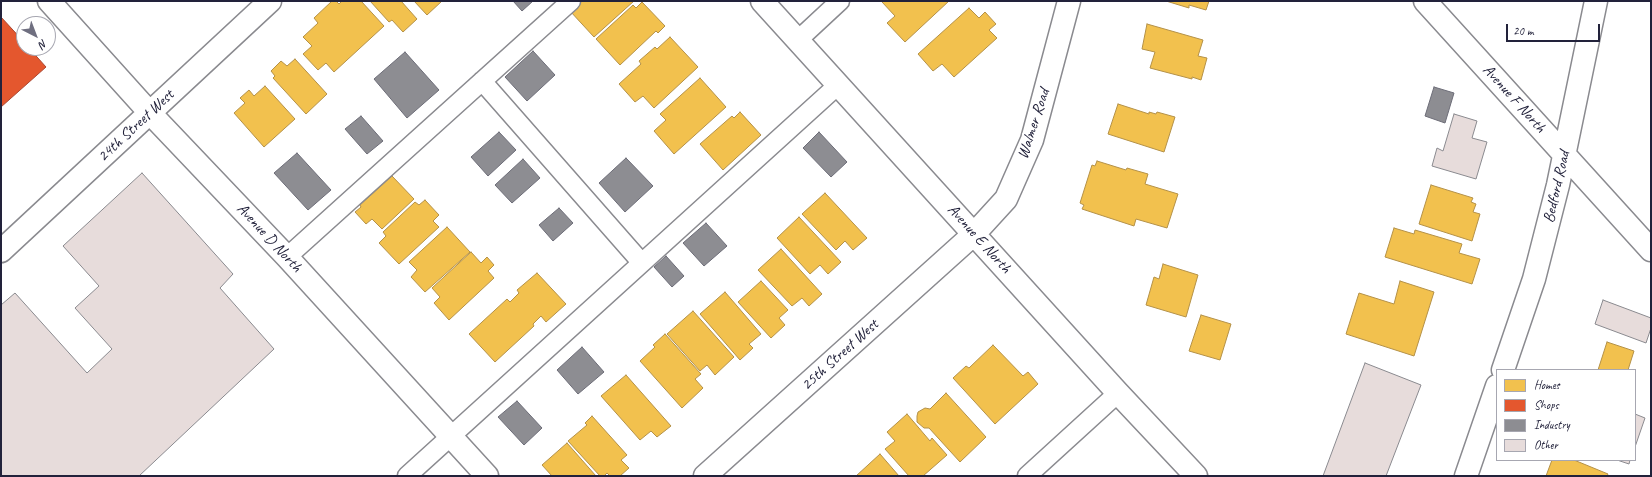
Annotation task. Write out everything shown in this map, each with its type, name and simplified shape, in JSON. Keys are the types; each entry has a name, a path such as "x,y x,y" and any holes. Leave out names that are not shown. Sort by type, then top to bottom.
{"street":[{"name":"Avenue D North","path":"49,1 150,113 287,257 487,476"},
{"name":"24th Street West","path":"1,251 270,1"},
{"name":"Avenue E North","path":"762,1 1118,393 1196,476"},
{"name":"Walmer Road","path":"974,234 1006,199 1032,140 1069,1"},
{"name":"Avenue F North","path":"1425,1 1651,250"},
{"name":"Bedford Road","path":"1502,369 1534,279 1565,154 1596,1"},
{"name":"25th Street West","path":"705,476 974,234"},
{"path":"1466,476 1496,389"}],"lane":[{"path":"287,257 571,1"},
{"path":"798,40 840,1"},
{"path":"482,81 641,262"},
{"path":"407,476 641,262 838,85"},
{"path":"1027,476 1118,393"}],"building: Homes":[{"path":"332,1 336,1 339,4 342,1 361,1 384,26 334,72 326,63 318,70 303,54 312,46 303,37 318,23 314,18"},
{"path":"370,1 401,1 417,19 403,32 392,20 389,22"},
{"path":"414,1 442,1 427,15"},
{"path":"581,1 634,1 594,37 570,11"},
{"path":"949,1 905,42 887,23 895,16 882,2"},
{"path":"1166,1 1209,1 1206,10 1189,5 1189,8"},
{"path":"642,2 665,26 658,33 656,31 620,65 596,39 633,5 636,8"},
{"path":"969,8 979,18 985,12 996,24 989,30 997,38 954,77 942,64 933,71 918,54"},
{"path":"1147,24 1203,40 1198,56 1207,58 1201,80 1150,68 1155,52 1142,49"},
{"path":"670,37 698,67 654,108 643,96 635,102 619,84 641,64 639,61 655,47 657,49"},
{"path":"295,59 327,94 306,114 273,78 275,76 271,71 281,61 287,66"},
{"path":"700,78 726,107 674,154 654,131 666,120 660,114"},
{"path":"265,86 295,119 264,147 234,113 245,103 240,98 249,90 254,96"},
{"path":"1118,104 1149,114 1149,112 1156,114 1157,112 1175,117 1164,152 1108,134"},
{"path":"740,112 761,135 723,170 700,144 732,116 734,118"},
{"path":"1097,161 1126,170 1127,168 1148,174 1145,184 1178,194 1167,228 1136,219 1134,226 1082,209 1084,205 1080,203 1092,165 1095,166"},
{"path":"392,176 414,199 382,229 372,219 366,224 355,212 361,207 360,205"},
{"path":"1431,185 1473,198 1471,202 1476,204 1473,212 1480,214 1472,241 1419,224"},
{"path":"825,193 867,238 853,250 845,241 836,250 802,214"},
{"path":"425,200 439,215 433,221 439,227 399,264 379,243 386,236 383,232 415,202 419,205"},
{"path":"799,217 841,262 828,274 820,265 810,274 777,238"},
{"path":"447,227 470,252 425,292 411,277 417,270 409,262"},
{"path":"1394,228 1414,234 1415,230 1462,244 1459,253 1480,259 1472,284 1385,257"},
{"path":"781,249 822,294 809,306 802,298 792,306 758,270"},
{"path":"471,252 481,263 487,257 494,265 488,271 494,278 449,320 434,303 440,297 432,288"},
{"path":"1163,264 1198,275 1186,317 1146,305 1154,277 1159,279"},
{"path":"537,273 566,304 546,322 541,316 533,324 534,326 495,362 469,334 507,299 510,302 519,293 517,290"},
{"path":"761,281 788,310 779,318 785,325 771,338 738,302"},
{"path":"1400,281 1434,292 1414,356 1346,334 1359,293 1394,304"},
{"path":"725,292 761,334 749,344 753,348 740,360 700,314"},
{"path":"693,311 734,357 715,375 707,365 700,371 667,334"},
{"path":"1201,315 1231,324 1220,360 1189,351"},
{"path":"665,334 701,374 695,379 703,388 682,408 640,361 655,347 653,345"},
{"path":"1607,342 1634,351 1628,369 1598,369"},
{"path":"993,345 1023,376 1028,372 1038,384 995,424 953,378 966,366 969,368"},
{"path":"626,375 671,426 657,437 651,431 640,440 601,396"},
{"path":"946,393 986,437 960,462 929,428 924,428 917,422 918,412 925,408 930,409"},
{"path":"907,414 930,441 932,438 947,455 923,476 909,476 885,449 895,441 887,432"},
{"path":"592,416 627,455 621,460 629,468 620,476 610,476 607,473 604,476 600,476 568,441 587,425 585,423"},
{"path":"567,443 596,476 552,476 542,465"},
{"path":"880,454 899,476 856,476"},
{"path":"1552,461 1576,461 1608,474 1607,476 1546,476"}],"building: Shops":[{"path":"1,17 16,33 16,56 36,56 46,67 1,107"}],"building: Industry":[{"path":"513,1 533,1 522,11"},
{"path":"533,51 555,75 527,101 505,77"},
{"path":"405,52 439,90 407,118 374,79"},
{"path":"1434,87 1454,93 1445,123 1425,116"},
{"path":"361,116 383,141 367,154 345,129"},
{"path":"499,132 516,150 488,176 471,157"},
{"path":"819,132 847,162 831,177 803,148"},
{"path":"297,153 331,190 308,210 274,173"},
{"path":"626,158 653,186 625,212 599,183"},
{"path":"523,159 540,178 512,203 495,185"},
{"path":"559,208 573,223 553,241 539,225"},
{"path":"706,223 727,246 704,266 683,243"},
{"path":"666,256 684,276 672,287 654,267"},
{"path":"582,347 604,372 578,394 557,370"},
{"path":"517,401 542,428 524,445 498,417"}],"building: Other":[{"path":"1454,114 1477,121 1472,138 1487,142 1476,179 1432,166 1437,148 1443,151"},
{"path":"142,173 233,274 220,288 274,349 139,476 1,476 1,305 15,293 87,373 112,349 75,308 99,286 63,246"},
{"path":"1603,300 1651,318 1651,328 1646,343 1595,324"},
{"path":"1365,363 1421,385 1386,476 1323,476"},
{"path":"1636,414 1645,418 1636,444"},
{"path":"1620,461 1630,461 1629,464"}]}
